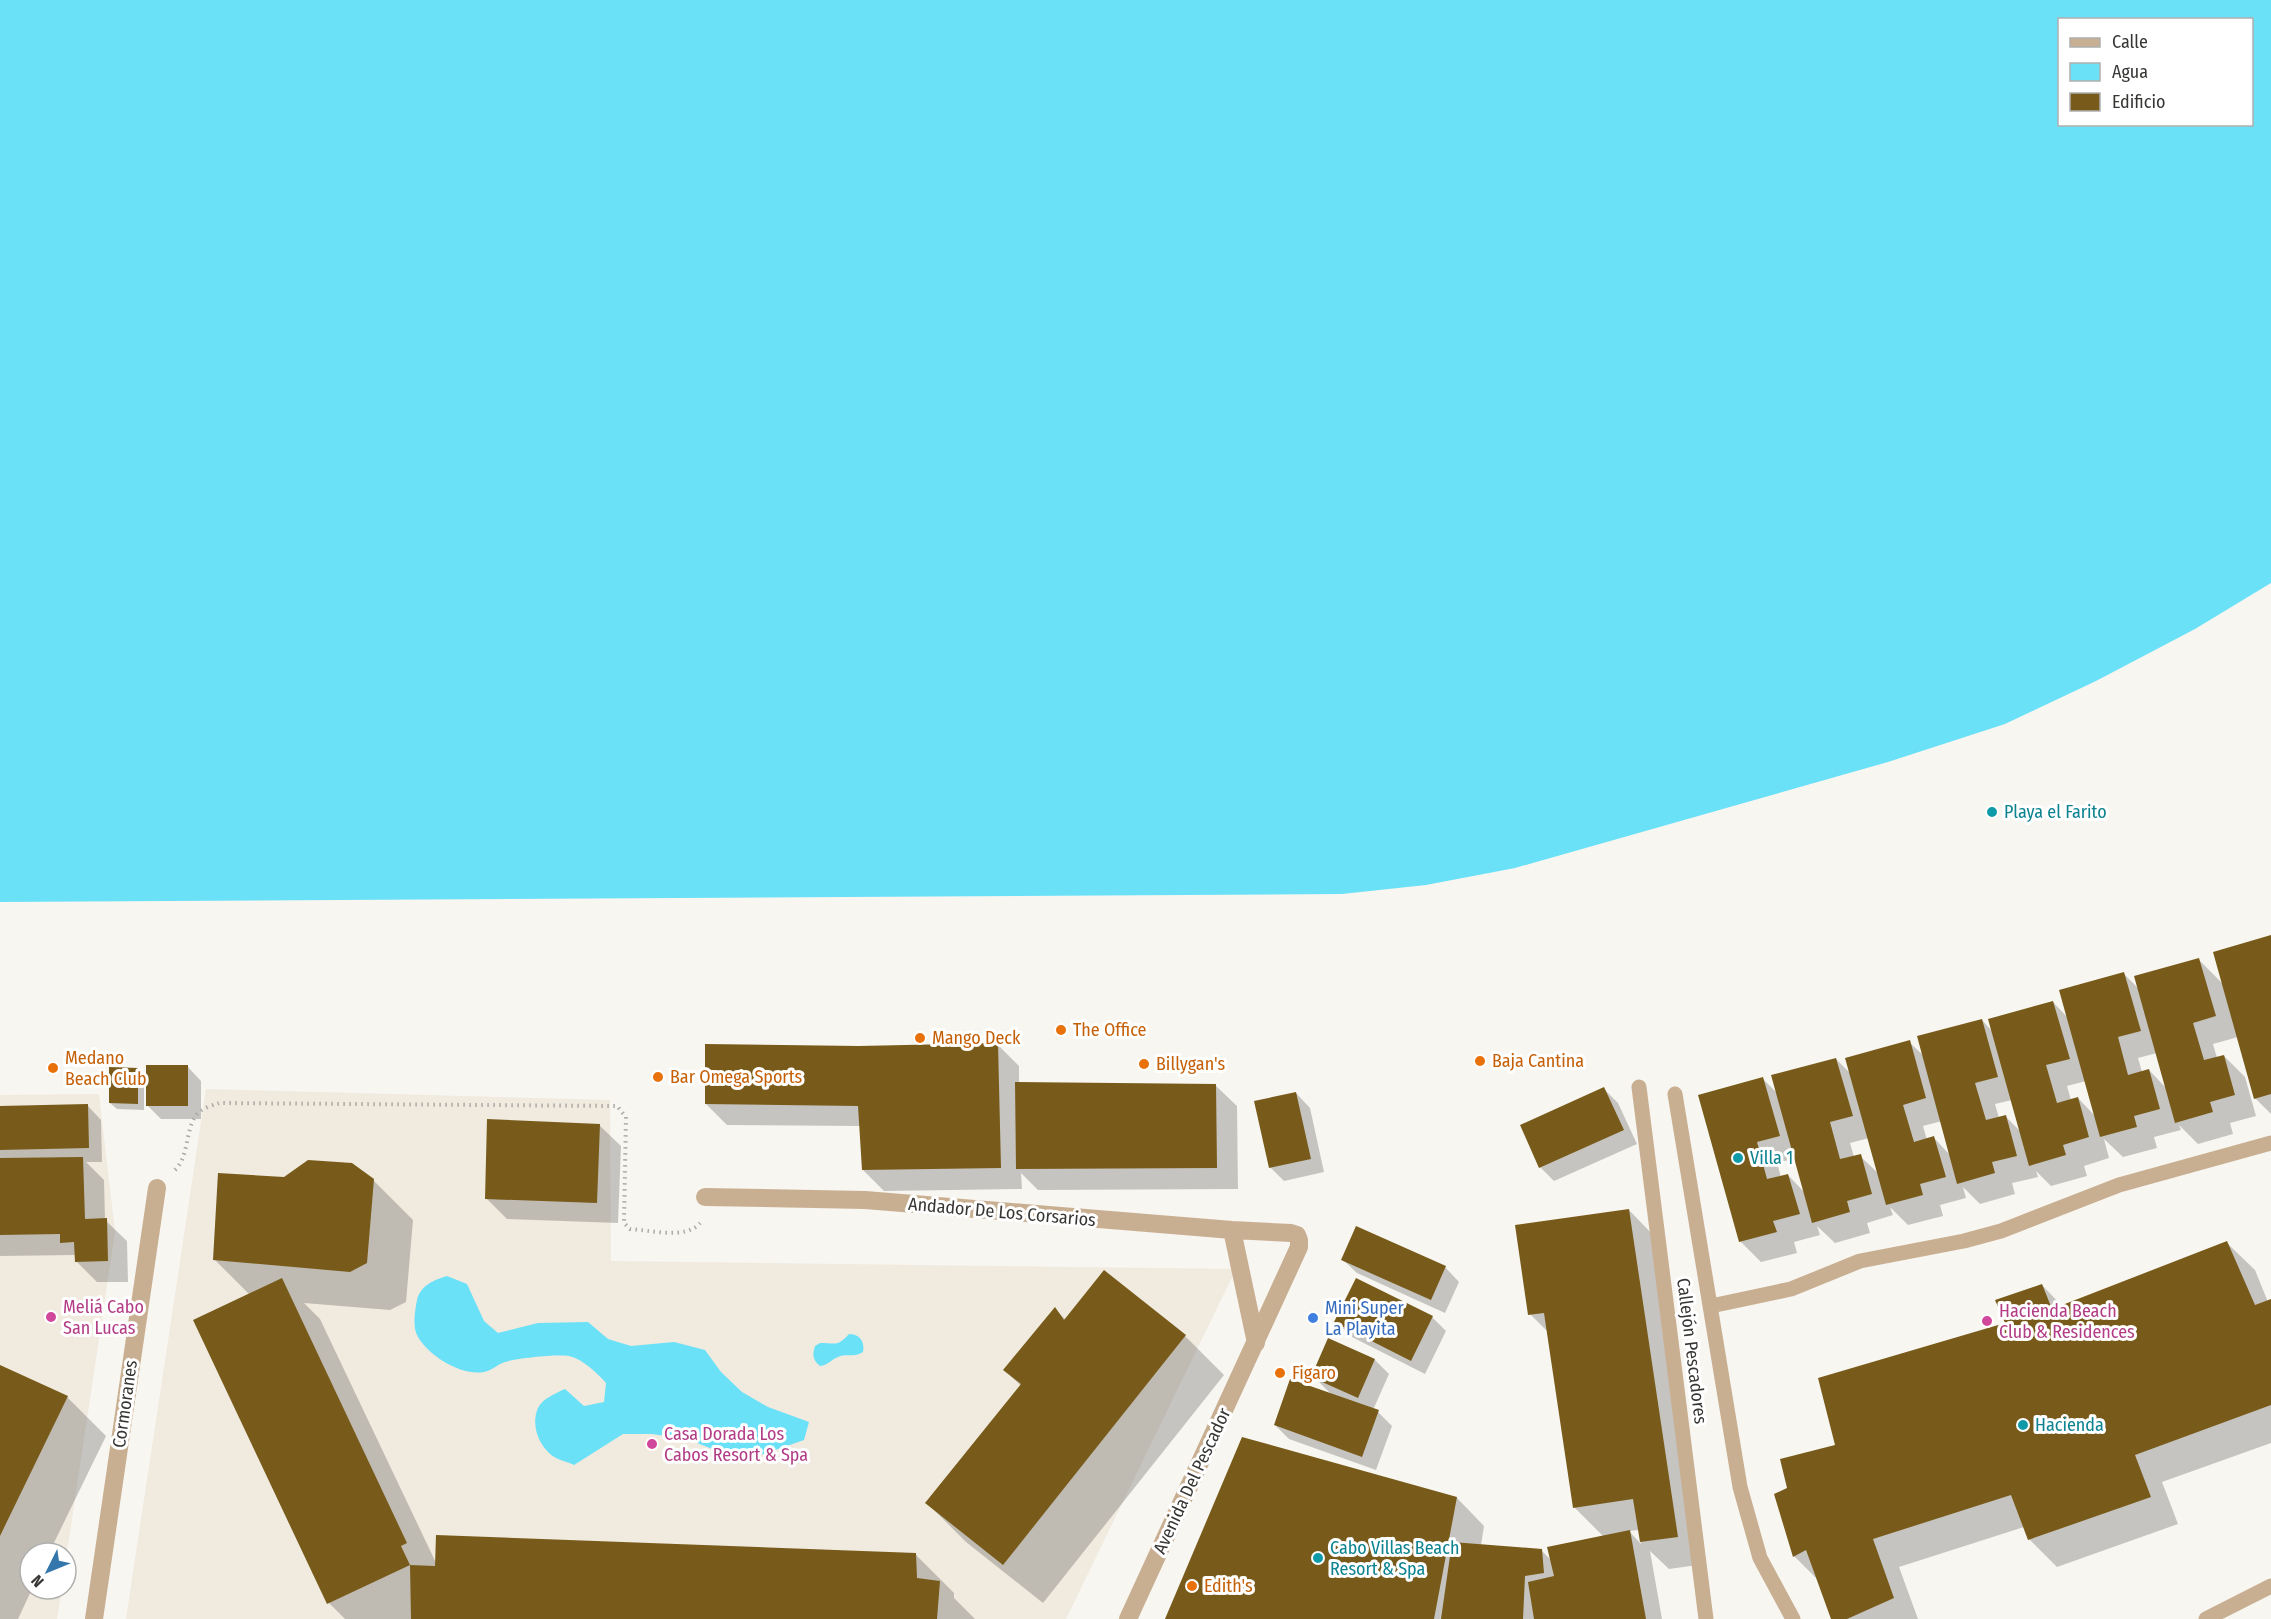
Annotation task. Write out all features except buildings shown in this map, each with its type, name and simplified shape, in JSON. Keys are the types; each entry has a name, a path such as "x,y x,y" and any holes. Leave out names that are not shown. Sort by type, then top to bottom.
{"street":[{"name":"Cormoranes","path":"94,1619 157,1188"},
{"name":"Andador De Los Corsarios","path":"705,1197 865,1200 1297,1235"},
{"path":"1232,1230 1256,1343"},
{"name":"Avenida Del Pescador","path":"1128,1619 1299,1247 1297,1235"}],"lane":[{"name":"Callejón Pescadores","path":"1639,1087 1706,1619"},
{"path":"1675,1094 1738,1477 1748,1522 1760,1558 1793,1619"},
{"path":"1710,1306 1791,1289 1860,1261 1964,1241 2001,1231 2119,1185 2271,1143"},
{"path":"2206,1619 2271,1586"}],"path":[{"path":"157,1188 181,1164 195,1116 219,1103 617,1106 626,1117 624,1223 630,1229 682,1233 695,1230 702,1221 705,1197"}],"shaded area":[{"name":"Casa Dorada Los Cabos Resort & Spa","path":"206,1089 610,1100 611,1261 1236,1269 1066,1619 126,1619"},
{"name":"Meliá Cabo San Lucas","path":"99,1094 115,1232 69,1541 18,1541 18,1601 60,1601 57,1619 0,1619 0,1095"}],"water":[{"path":"0,0 2271,0 2271,583 2195,629 2096,681 2005,724 1888,762 1515,868 1426,885 1342,894 0,902"},
{"path":"447,1276 467,1284 484,1321 498,1333 538,1323 588,1322 608,1339 631,1346 674,1342 705,1350 721,1372 742,1392 768,1407 809,1422 804,1440 743,1461 687,1439 652,1434 623,1434 574,1465 558,1459 545,1449 538,1436 535,1422 538,1408 550,1397 565,1389 584,1406 604,1402 606,1383 585,1363 569,1356 518,1359 502,1363 487,1371 475,1372 456,1368 446,1363 430,1351 418,1337 415,1329 415,1314 417,1300 422,1290 433,1281"},
{"path":"849,1334 861,1339 863,1352 857,1355 841,1356 820,1366 814,1357 815,1346 820,1343 839,1343"}],"place":[{"name":"Playa el Farito","path":"1992,812"},
{"name":"The Office","path":"1061,1030"},
{"name":"Mango Deck","path":"920,1038"},
{"name":"Baja Cantina","path":"1480,1061"},
{"name":"Billygan's","path":"1144,1064"},
{"name":"Medano Beach Club","path":"53,1068"},
{"name":"Bar Omega Sports","path":"658,1077"},
{"name":"Villa 1","path":"1738,1158"},
{"name":"Meliá Cabo San Lucas","path":"51,1317"},
{"name":"Mini Super La Playita","path":"1313,1318"},
{"name":"Hacienda Beach Club & Residences","path":"1987,1321"},
{"name":"Figaro","path":"1280,1373"},
{"name":"Hacienda","path":"2023,1425"},
{"name":"Casa Dorada Los Cabos Resort & Spa","path":"652,1444"},
{"name":"Cabo Villas Beach Resort & Spa","path":"1318,1558"},
{"name":"Edith's","path":"1192,1586"}]}
